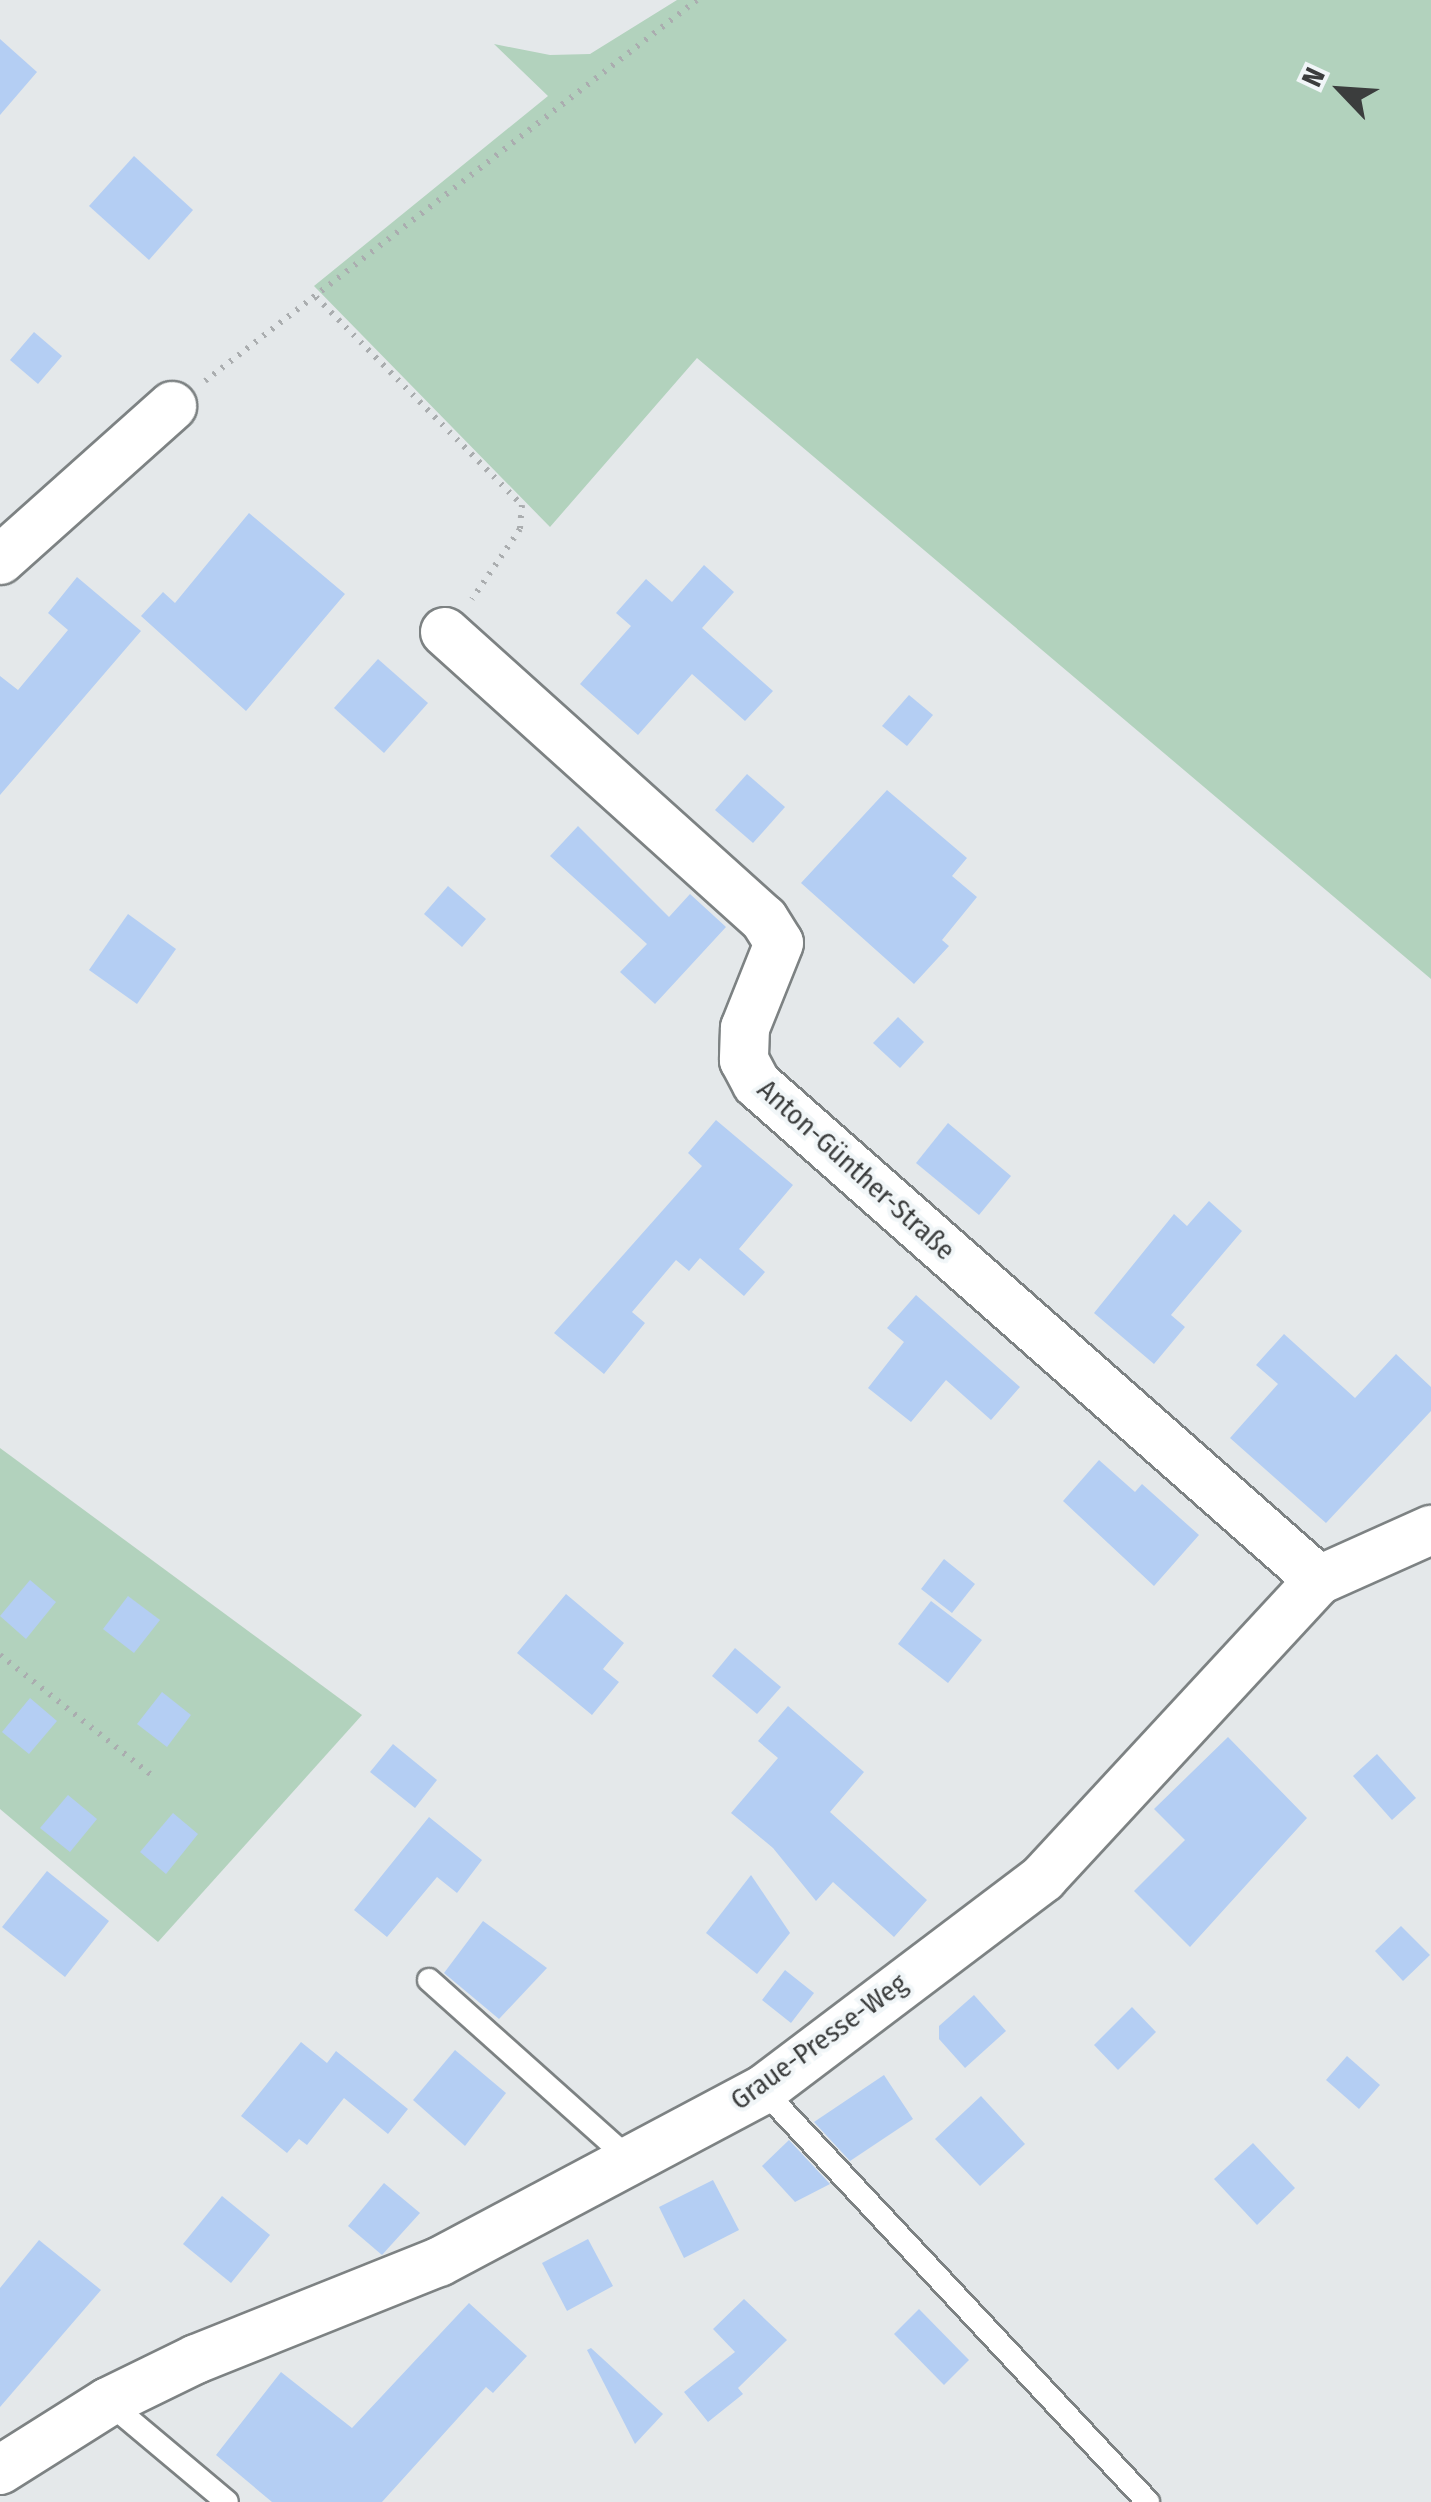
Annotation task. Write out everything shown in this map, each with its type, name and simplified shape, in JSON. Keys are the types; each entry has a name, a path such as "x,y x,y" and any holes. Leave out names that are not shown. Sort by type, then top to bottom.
{"street":[{"path":"0,560 172,406"},
{"name":"Anton-Günther-Straße","path":"455,641 764,919 779,943 745,1028 744,1060 757,1084 1319,1580"},
{"name":"Graue-Presse-Weg","path":"0,2470 108,2402 196,2359 439,2262 763,2090 1044,1878 1319,1580 1431,1530"}],"lane":[{"path":"429,1980 630,2160"},
{"path":"763,2090 1148,2502"},
{"path":"108,2402 228,2502"}],"path":[{"path":"172,406 697,0"},
{"path":"316,298 522,506 520,529 473,594 455,641"},
{"path":"0,1655 154,1777"}],"green space":[{"path":"677,0 1431,0 1431,979 697,358 550,527 314,286 548,96 494,44 550,55 590,54"},
{"path":"0,1448 362,1715 158,1942 0,1809"}],"building":[{"path":"0,39 37,72 0,115"},
{"path":"134,156 193,210 149,260 89,206"},
{"path":"34,332 62,356 38,384 10,360"},
{"path":"249,513 345,594 246,711 141,616 163,592 175,603"},
{"path":"704,565 734,592 702,628 773,691 745,721 692,674 638,735 580,684 631,626 616,613 646,579 672,602"},
{"path":"77,577 141,631 0,795 0,676 18,690 68,630 48,613"},
{"path":"378,659 428,703 384,753 334,708"},
{"path":"909,695 933,715 907,746 882,726"},
{"path":"747,774 785,807 753,843 715,810"},
{"path":"887,790 967,858 952,876 977,897 942,940 949,946 914,984 801,883"},
{"path":"578,826 669,917 690,894 726,927 655,1004 620,972 647,944 550,856"},
{"path":"448,886 486,919 462,947 424,914"},
{"path":"128,914 176,949 137,1004 89,970"},
{"path":"898,1017 924,1042 900,1068 873,1043"},
{"path":"716,1120 793,1185 739,1249 765,1272 744,1296 700,1258 689,1271 676,1260 632,1312 645,1323 604,1374 554,1333 702,1166 688,1153"},
{"path":"948,1123 1011,1176 979,1215 916,1163"},
{"path":"1209,1201 1242,1231 1171,1315 1185,1327 1154,1364 1094,1313 1174,1214 1187,1226"},
{"path":"916,1295 1020,1387 991,1420 946,1380 911,1422 868,1388 904,1342 887,1328"},
{"path":"1284,1334 1355,1398 1396,1354 1431,1387 1431,1411 1326,1523 1230,1438 1278,1384 1256,1365"},
{"path":"1099,1460 1135,1492 1142,1484 1199,1535 1154,1586 1063,1501"},
{"path":"944,1559 975,1584 952,1613 921,1589"},
{"path":"30,1580 56,1602 26,1639 0,1616"},
{"path":"566,1594 624,1643 603,1669 619,1682 592,1715 517,1653"},
{"path":"128,1596 160,1620 134,1653 103,1629"},
{"path":"931,1601 982,1640 948,1683 898,1644"},
{"path":"735,1648 781,1687 757,1714 712,1676"},
{"path":"162,1692 191,1715 167,1747 137,1724"},
{"path":"30,1698 57,1721 29,1754 2,1732"},
{"path":"788,1706 864,1772 830,1812 927,1900 894,1937 833,1882 816,1901 773,1848 731,1813 778,1758 758,1741"},
{"path":"1228,1737 1307,1818 1190,1947 1134,1891 1185,1840 1154,1809"},
{"path":"393,1744 437,1780 415,1808 370,1772"},
{"path":"1377,1754 1416,1798 1392,1820 1353,1776"},
{"path":"68,1795 97,1819 70,1852 40,1828"},
{"path":"173,1813 198,1834 166,1874 140,1852"},
{"path":"429,1817 482,1860 457,1893 437,1877 387,1937 354,1910"},
{"path":"47,1871 109,1921 65,1977 2,1927"},
{"path":"751,1875 790,1933 757,1974 706,1933"},
{"path":"483,1921 547,1968 499,2019 444,1973"},
{"path":"1401,1926 1430,1955 1403,1981 1375,1951"},
{"path":"785,1970 814,1993 791,2023 762,2000"},
{"path":"974,1995 1006,2031 965,2068 939,2039 939,2026"},
{"path":"1132,2007 1156,2032 1118,2070 1094,2045"},
{"path":"301,2042 327,2063 336,2051 408,2109 388,2134 344,2098 307,2145 299,2139 287,2153 241,2116"},
{"path":"455,2050 506,2093 465,2146 413,2100"},
{"path":"1347,2056 1380,2085 1359,2109 1326,2080"},
{"path":"884,2075 913,2119 850,2161 814,2122"},
{"path":"981,2096 1025,2144 980,2186 935,2139"},
{"path":"789,2140 830,2184 795,2202 762,2166"},
{"path":"1253,2143 1295,2188 1257,2225 1214,2179"},
{"path":"713,2180 739,2230 684,2258 659,2207"},
{"path":"384,2183 420,2213 382,2255 348,2226"},
{"path":"222,2196 270,2235 231,2283 183,2244"},
{"path":"588,2239 613,2286 567,2311 542,2263"},
{"path":"39,2240 101,2290 0,2407 0,2288"},
{"path":"744,2299 787,2340 738,2388 743,2394 708,2422 684,2392 735,2352 713,2329"},
{"path":"469,2303 527,2356 493,2393 486,2387 382,2502 272,2502 216,2455 281,2372 352,2428"},
{"path":"919,2309 969,2360 944,2385 894,2334"},
{"path":"591,2348 663,2414 635,2444 587,2350"}]}
